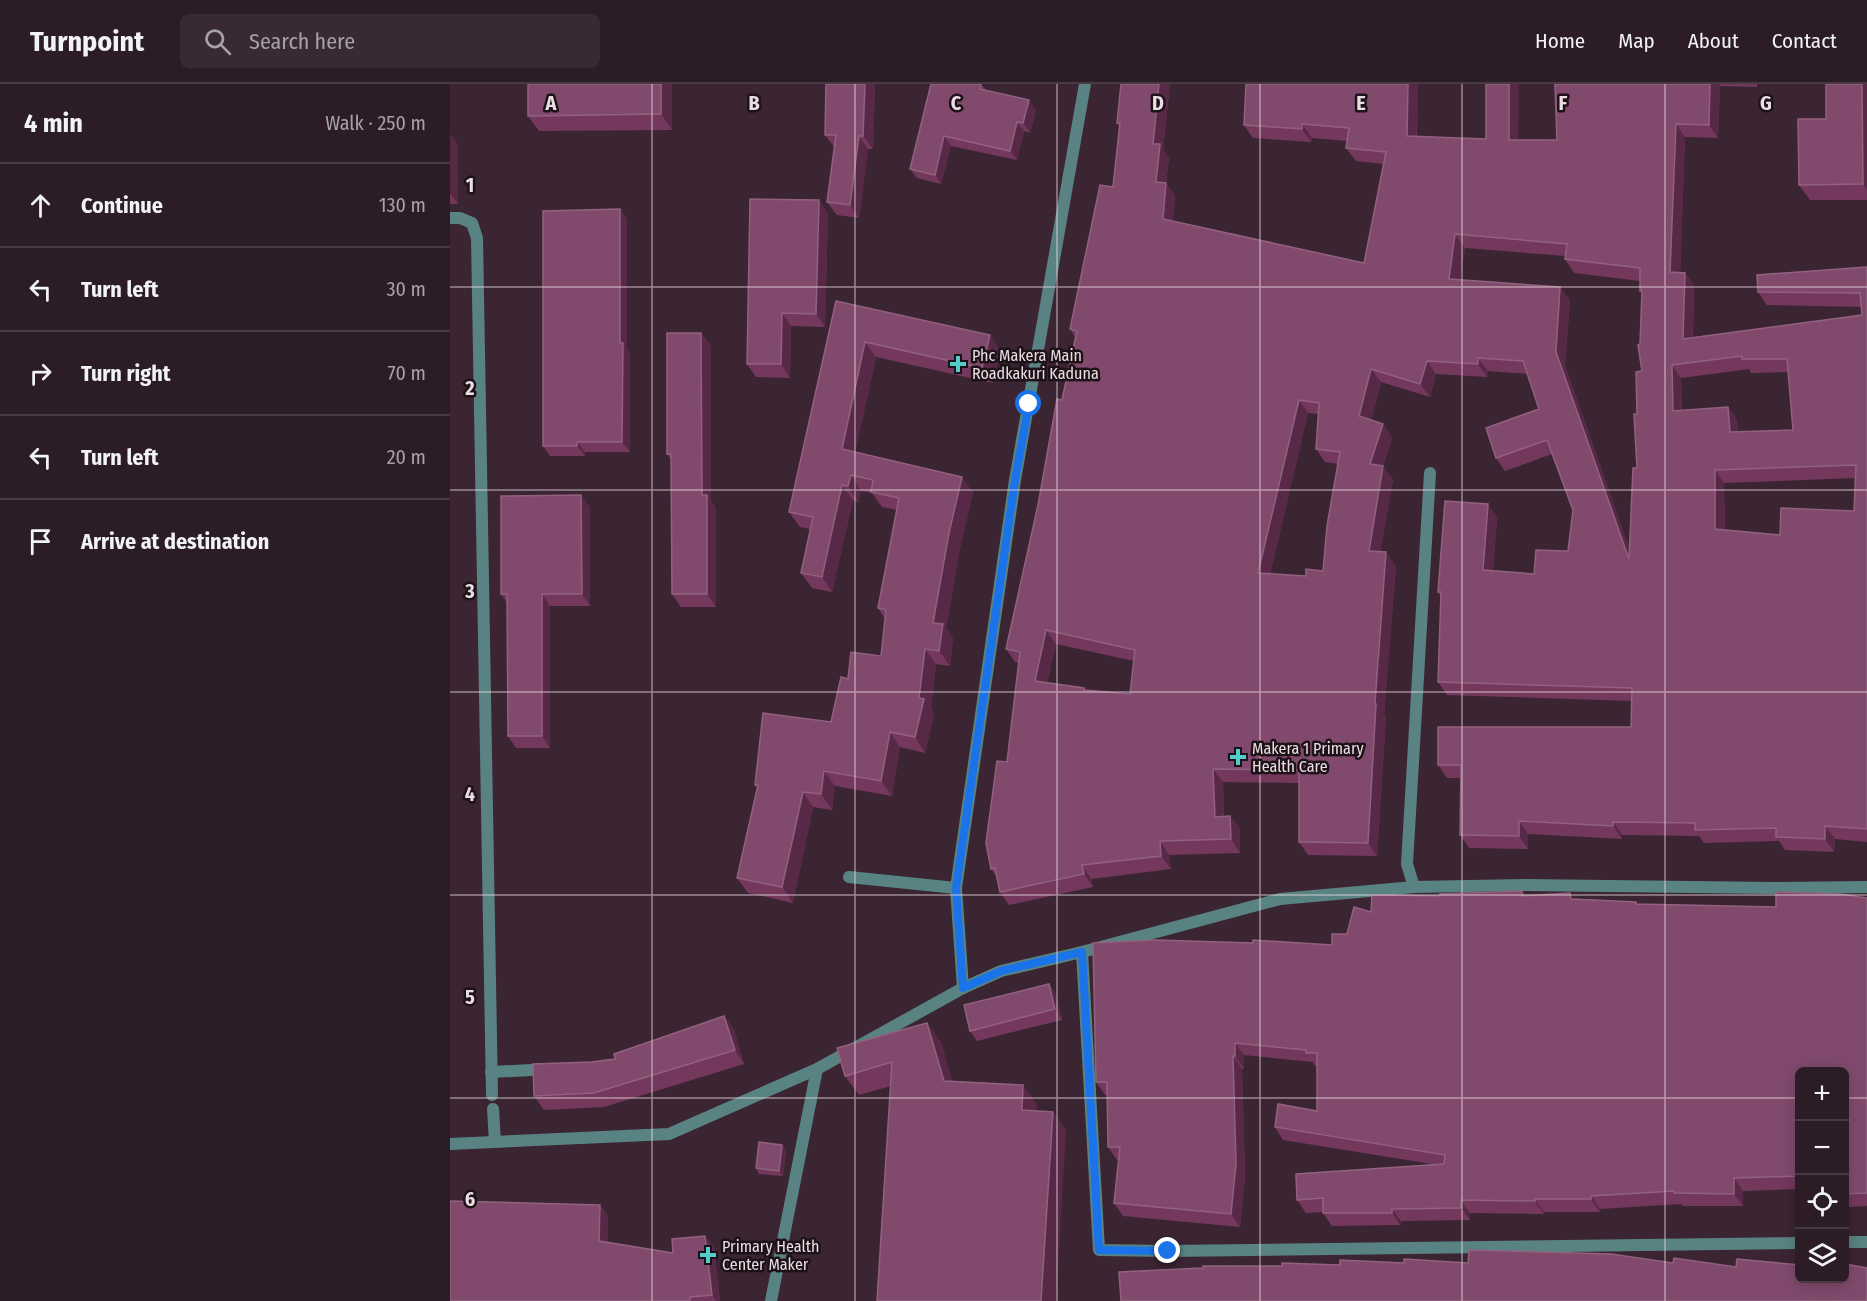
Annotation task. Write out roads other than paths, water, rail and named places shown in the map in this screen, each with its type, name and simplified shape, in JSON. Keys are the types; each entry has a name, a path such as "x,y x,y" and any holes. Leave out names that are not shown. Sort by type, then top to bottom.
{"street":[{"path":"963,988 956,888 1015,480 1085,84"},
{"path":"450,218 460,218 472,223 477,238 492,1095"},
{"path":"1414,887 1407,864 1430,473"},
{"path":"849,877 956,888"},
{"path":"450,1144 669,1134 817,1069 963,988 1001,971 1082,952 1280,899 1414,887 1525,885 1867,887"},
{"path":"1082,952 1099,1250 1795,1243"},
{"path":"491,1072 568,1068"},
{"path":"771,1301 817,1069"},
{"path":"493,1109 495,1142"},
{"path":"1849,1242 1867,1242"}],"place":[{"name":"Phc Makera Main Roadkakuri Kaduna","path":"958,364"},
{"name":"Makera 1 Primary Health Care","path":"1238,757"},
{"name":"Primary Health Center Maker","path":"708,1255"}]}
